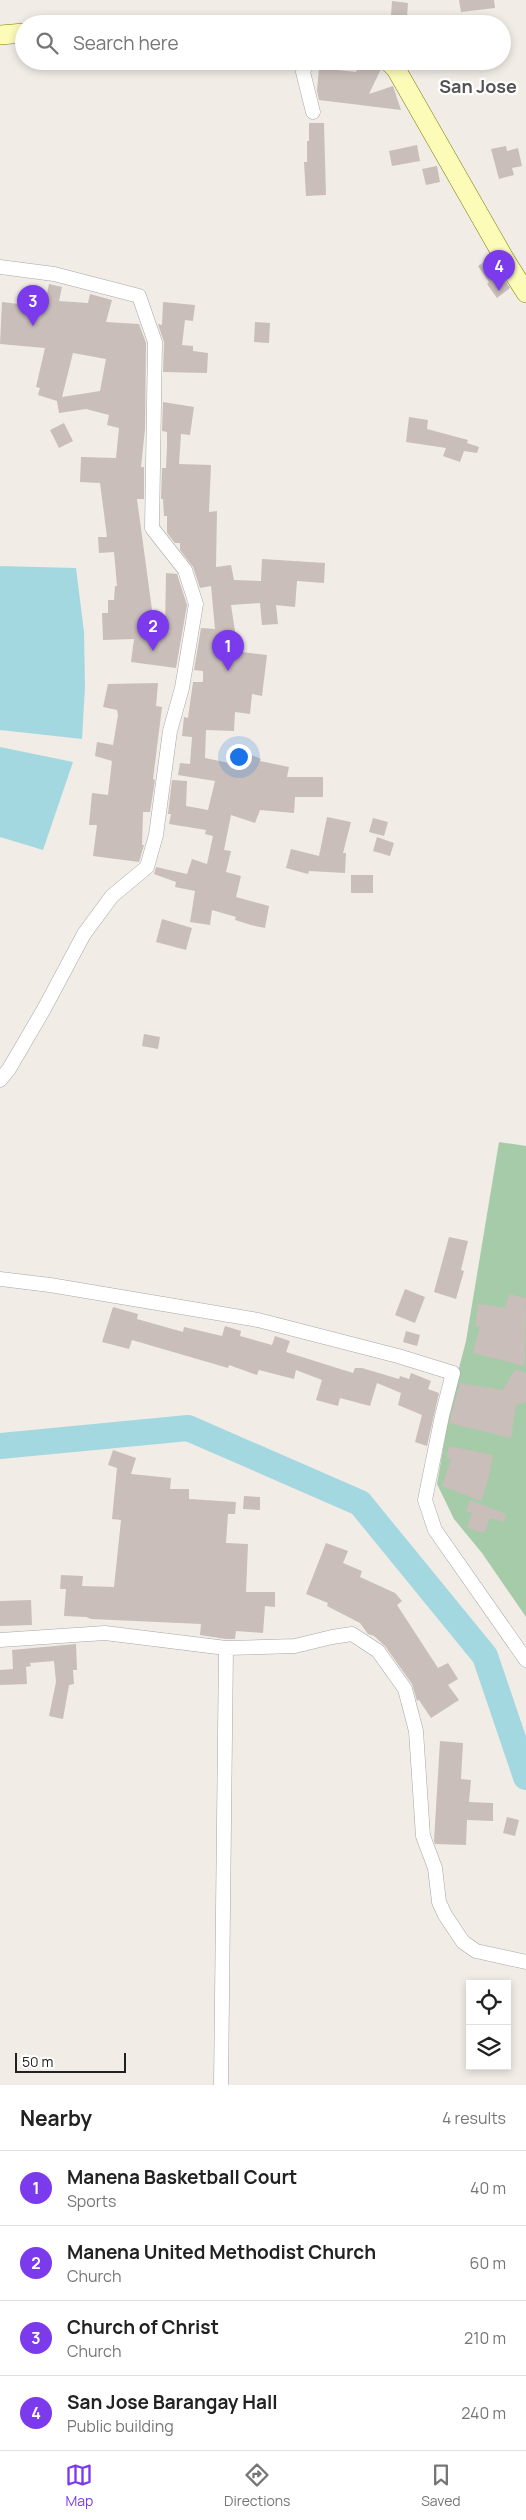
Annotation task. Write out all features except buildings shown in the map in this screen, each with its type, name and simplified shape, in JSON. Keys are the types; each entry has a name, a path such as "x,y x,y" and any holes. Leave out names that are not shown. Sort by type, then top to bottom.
{"street":[{"path":"0,35 15,34"},
{"path":"304,70 313,112"},
{"path":"396,70 526,293"},
{"path":"0,267 54,274 139,296 155,342 152,528 185,570 196,604 182,688 170,731 156,835 147,867 112,896 84,934 9,1070 0,1080"},
{"path":"0,1279 258,1320 390,1354 453,1373 425,1500 435,1530 526,1660"},
{"path":"0,1640 105,1632 226,1648 295,1646 332,1636 352,1634 378,1651 405,1689 416,1731 423,1836 435,1868 439,1902 463,1942 476,1951 526,1962"},
{"path":"221,2085 226,1648"}],"green space":[{"path":"499,1142 526,1146 526,1617 482,1553 454,1519 437,1484 453,1391 466,1341"}],"water":[{"path":"0,566 76,568 84,632 85,687 82,739 0,730"},
{"path":"0,747 73,762 43,850 0,837"}],"waterway":[{"path":"0,1446 188,1428 360,1503 485,1656 526,1777"}],"place":[{"name":"San Jose Barangay Hall","path":"499,291"},
{"name":"Church of Christ","path":"33,326"},
{"name":"Manena United Methodist Church","path":"153,651"},
{"name":"Manena Basketball Court","path":"228,671"}],"district":[{"name":"San Jose","path":"478,86"}]}
